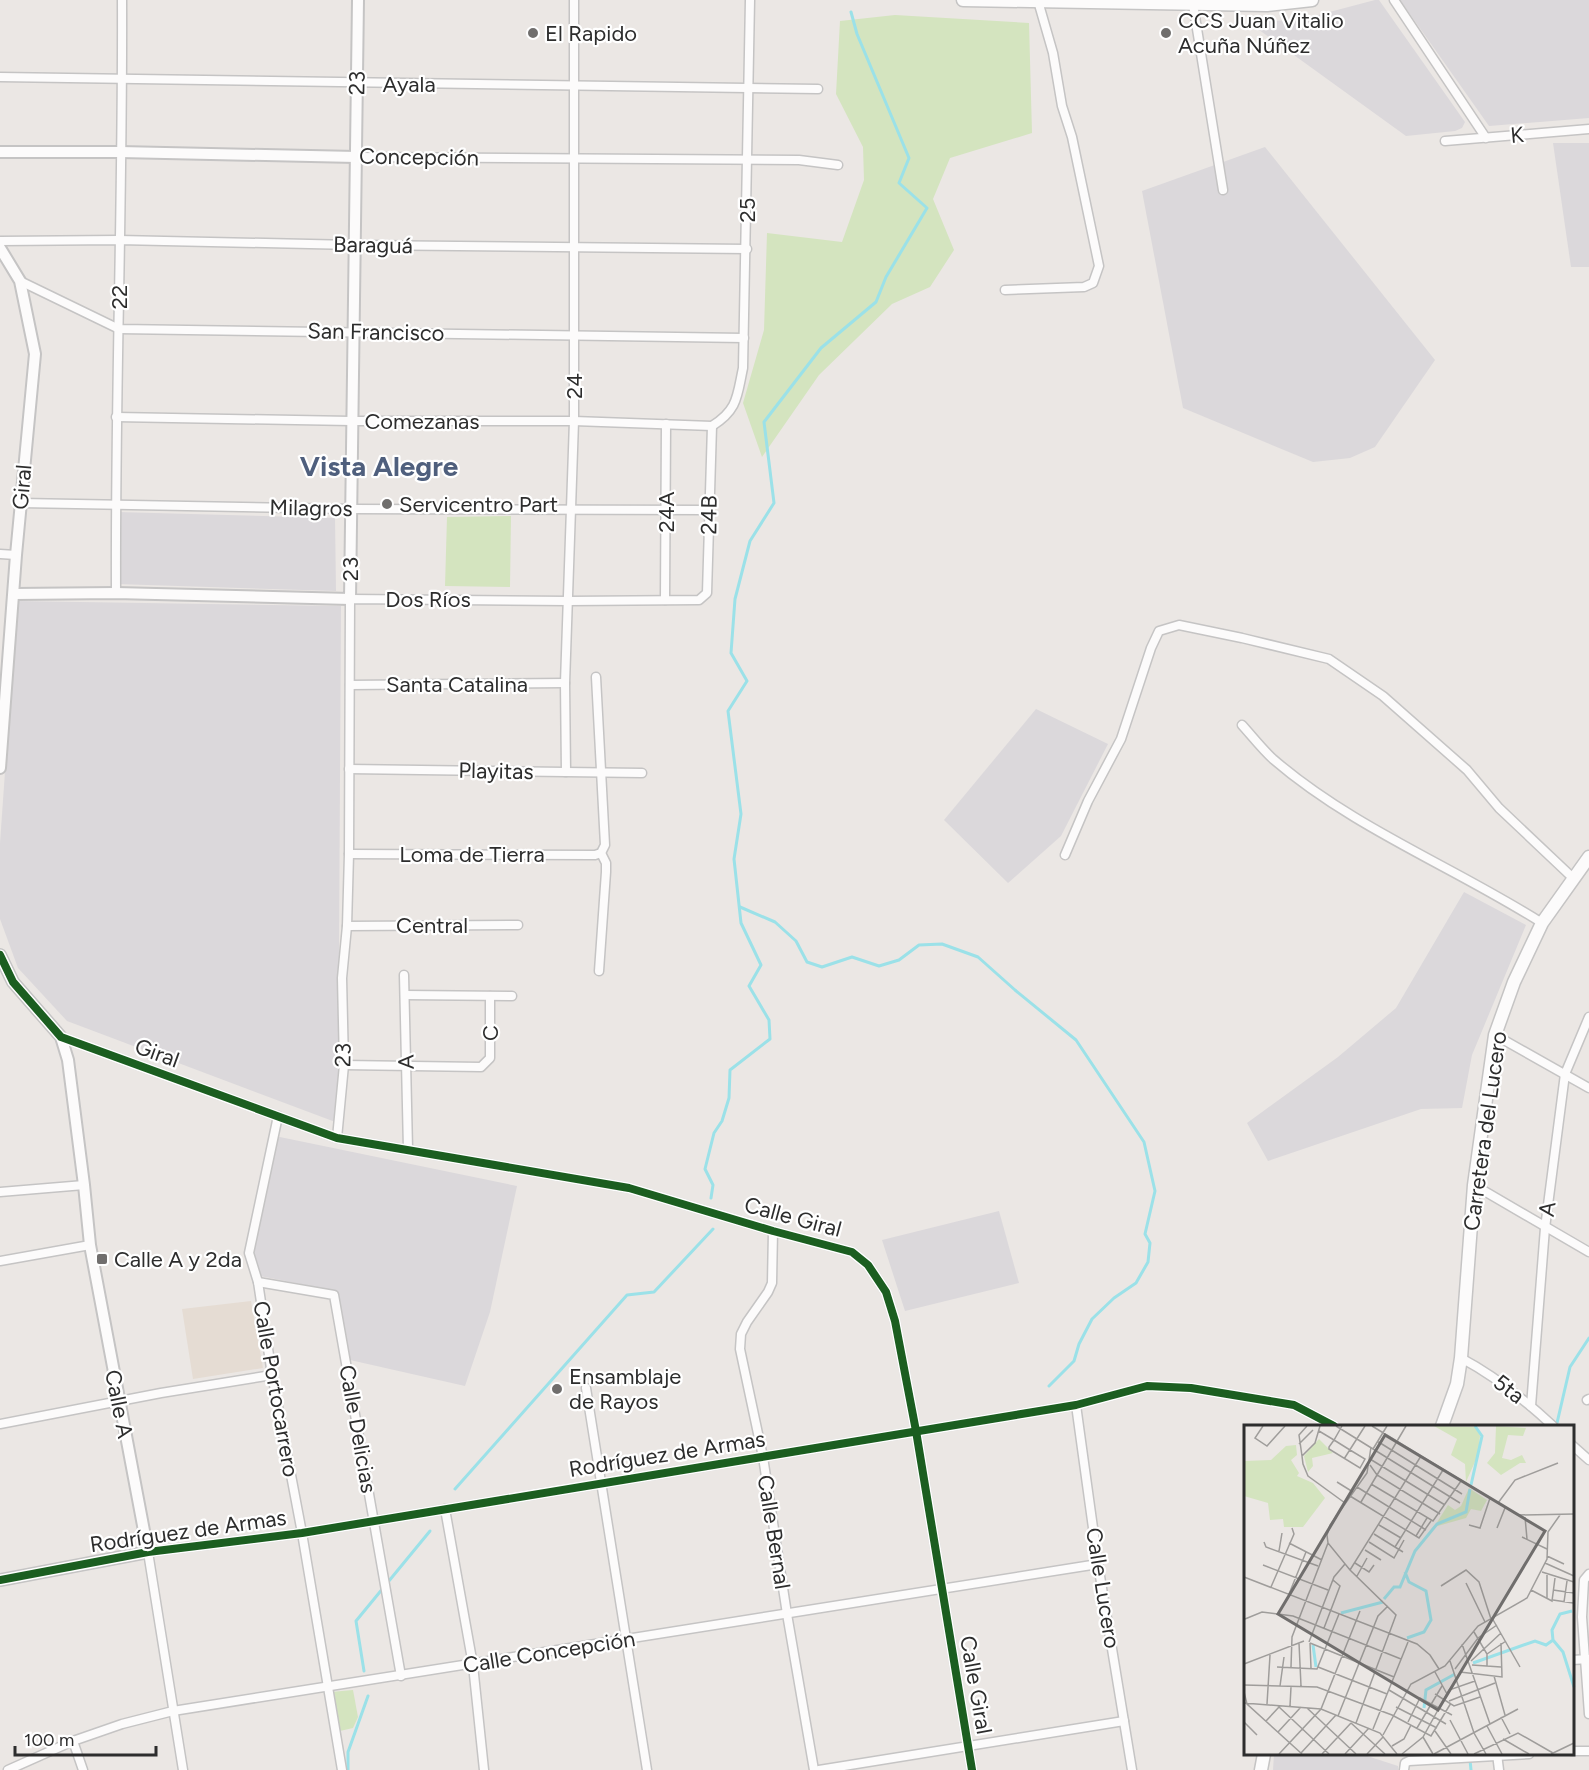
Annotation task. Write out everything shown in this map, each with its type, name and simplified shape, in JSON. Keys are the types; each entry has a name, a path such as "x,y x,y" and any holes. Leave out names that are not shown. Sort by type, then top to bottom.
{"main road":[{"path":"963,0 1267,5 1312,0"},
{"name":"Carretera del Lucero","path":"1442,1425 1457,1384 1461,1358 1474,1185 1495,1035 1514,982 1542,923 1587,862"},
{"path":"1261,1770 1264,1755"}],"street":[{"name":"22","path":"116,593 115,503 123,79 122,0"},
{"name":"23","path":"337,1138 344,1065 342,978 347,926 349,854 351,421 358,0"},
{"name":"24","path":"566,772 565,682 574,421 574,0"},
{"name":"25","path":"712,426 726,417 736,404 743,368 750,0"},
{"path":"1394,0 1486,138"},
{"path":"1005,290 1084,287 1094,282 1099,266 1072,137 1062,106 1053,53 1038,1"},
{"path":"1193,4 1223,190"},
{"name":"Ayala","path":"0,77 818,89"},
{"name":"K","path":"1445,141 1589,129"},
{"name":"Concepción","path":"0,152 574,160 799,160 838,165"},
{"name":"Baraguá","path":"0,241 119,240 747,249"},
{"name":"Giral","path":"0,248 20,281 35,354 14,594 4,671 0,768"},
{"name":"San Francisco","path":"20,281 119,329 744,338"},
{"name":"Comezanas","path":"116,417 351,421 574,421 712,426"},
{"name":"24A","path":"665,600 666,424"},
{"name":"24B","path":"699,600 708,593 712,426"},
{"name":"Milagros","path":"21,503 351,509 709,510"},
{"path":"0,554 16,555"},
{"name":"Dos Ríos","path":"14,594 116,593 568,602 699,600"},
{"path":"1065,855 1088,801 1121,739 1151,648 1159,631 1179,625 1329,659 1383,696 1417,725 1467,770 1498,808 1573,878"},
{"path":"596,677 605,845 598,854 606,863 599,971"},
{"name":"Santa Catalina","path":"350,685 565,682"},
{"path":"1242,725 1272,758 1358,820 1508,901 1542,923"},
{"name":"Playitas","path":"349,770 642,773"},
{"name":"Loma de Tierra","path":"349,854 598,854"},
{"name":"Central","path":"347,926 518,925"},
{"name":"Giral","path":"0,955 14,982 62,1037 337,1138"},
{"name":"A","path":"404,975 408,1149"},
{"path":"405,995 512,996"},
{"name":"C","path":"406,1067 481,1067 490,1058 490,996"},
{"name":"A","path":"1531,1406 1545,1228 1565,1074 1589,1017"},
{"path":"1495,1035 1589,1088"},
{"name":"Calle A","path":"62,1037 68,1060 90,1245 148,1552 183,1770"},
{"path":"344,1065 406,1067"},
{"name":"Calle Portocarrero","path":"278,1116 250,1245 252,1267 258,1282 272,1375 302,1533 342,1770"},
{"name":"Calle Giral","path":"337,1138 629,1188 852,1252 868,1265 886,1292 895,1321 916,1431 972,1770"},
{"path":"0,1192 84,1185"},
{"path":"1474,1185 1589,1252"},
{"name":"Calle Bernal","path":"773,1231 772,1283 741,1334 740,1349 763,1457 814,1770"},
{"path":"0,1261 90,1245"},
{"name":"Calle Delicias","path":"258,1282 334,1295 401,1676"},
{"name":"5ta","path":"1461,1358 1483,1370 1531,1406 1552,1425"},
{"path":"0,1424 272,1375"},
{"name":"Rodríguez de Armas","path":"0,1580 148,1552 302,1533 1076,1405 1147,1386 1191,1388 1294,1405 1332,1425"},
{"path":"586,1388 647,1770"},
{"name":"Calle Lucero","path":"1076,1405 1098,1564 1132,1770"},
{"path":"1574,1447 1589,1460"},
{"path":"445,1509 473,1665 484,1770"},
{"name":"Calle Concepción","path":"8,1770 73,1741 122,1724 173,1711 1098,1564"},
{"path":"1589,1574 1584,1580 1582,1617 1587,1659 1589,1714"},
{"path":"1574,1613 1582,1617"},
{"path":"819,1770 1124,1721"},
{"path":"73,1741 83,1770"},
{"path":"1405,1766 1484,1755"},
{"path":"1497,1755 1498,1770"}],"shaded area":[{"path":"1379,0 1465,122 1462,128 1455,131 1406,136 1255,27 1258,22 1303,19"},
{"path":"1400,0 1589,0 1589,118 1489,126"},
{"path":"1553,143 1589,143 1589,267 1571,267"},
{"path":"1265,147 1435,360 1375,447 1350,458 1313,462 1183,408 1142,191"},
{"path":"117,512 335,518 336,591 116,584"},
{"path":"17,601 341,606 338,1123 67,1021 18,968 0,919 0,843"},
{"path":"1036,709 1108,744 1061,836 1008,883 944,820"},
{"path":"1464,892 1526,925 1472,1055 1462,1108 1421,1109 1268,1161 1247,1123 1338,1057 1396,1008"},
{"path":"275,1136 517,1186 490,1312 465,1386 350,1360 337,1291 260,1276 253,1256"},
{"path":"999,1211 1019,1283 905,1311 882,1240"},
{"path":"251,1301 263,1368 193,1379 182,1309"},
{"path":"1274,1755 1364,1755 1398,1766 1398,1770 1273,1770"}],"green space":[{"path":"895,15 1029,23 1032,133 950,158 933,199 954,250 930,287 892,304 819,375 762,457 743,403 764,330 767,233 842,242 864,180 863,147 836,94 840,21"},
{"path":"511,516 510,587 445,586 447,517"},
{"path":"353,1690 358,1717 353,1728 340,1731 331,1692"}],"waterway":[{"path":"711,1198 713,1185 705,1169 714,1133 722,1121 729,1098 730,1070 770,1039 769,1020 749,986 761,965 741,923 734,859 741,814 728,711 747,681 731,653 735,599 750,541 774,503 764,422 821,348 876,302 886,277 927,208 899,183 909,158 857,34 851,12"},
{"path":"740,907 775,922 796,941 807,962 822,967 852,957 879,966 899,960 919,945 942,944 978,957 1076,1040 1144,1142 1155,1191 1145,1234 1150,1243 1148,1262 1136,1283 1114,1298 1092,1319 1079,1344 1074,1361 1049,1386"},
{"path":"455,1489 627,1295 654,1292 713,1229"},
{"path":"1557,1423 1570,1367 1589,1338"},
{"path":"364,1671 356,1621 430,1531"},
{"path":"348,1770 348,1752 368,1696"},
{"path":"1470,1760 1471,1770"}],"cycle path":[{"path":"0,955 13,982 61,1037 337,1138 629,1188 852,1252 868,1265 886,1292 895,1321 916,1431 972,1770"},
{"path":"0,1580 148,1552 302,1533 1076,1405 1147,1386 1191,1388 1294,1405 1332,1425"}],"place":[{"name":"El Rapido","path":"533,33"},
{"name":"CCS Juan Vitalio Acuña Núñez","path":"1166,33"},
{"name":"Servicentro Part","path":"387,504"},
{"name":"Calle A y 2da","path":"102,1259"},
{"name":"Ensamblaje de Rayos","path":"557,1389"}],"district":[{"name":"Vista Alegre","path":"379,466"}]}
